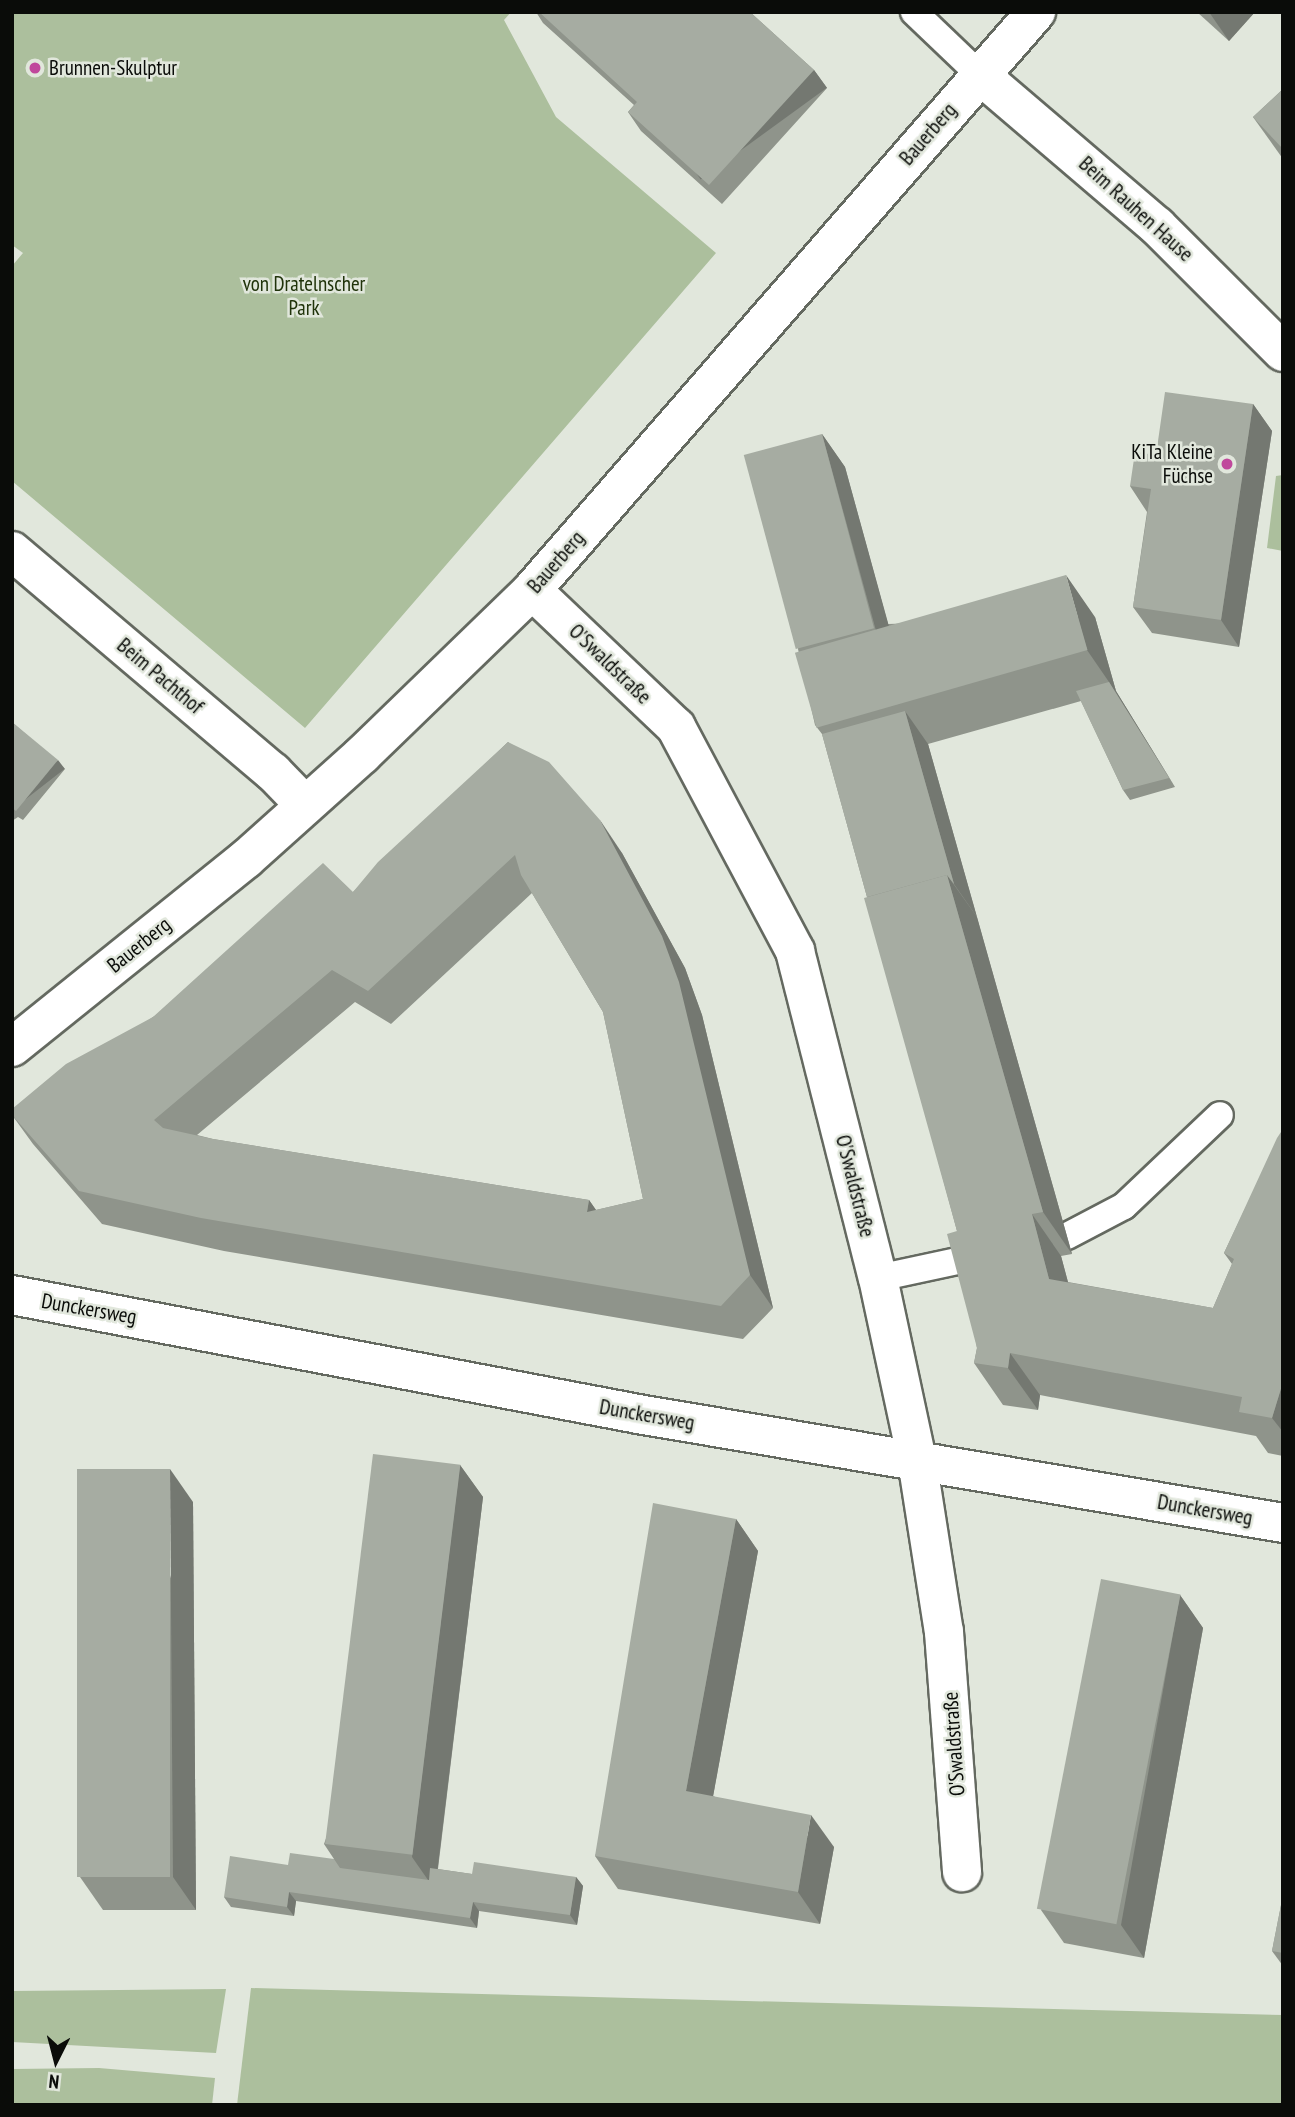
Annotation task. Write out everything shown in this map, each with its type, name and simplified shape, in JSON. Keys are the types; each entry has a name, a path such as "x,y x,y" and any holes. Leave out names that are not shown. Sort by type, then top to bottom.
{"street":[{"name":"Bauerberg","path":"12,1047 305,805 532,590 1036,12"},
{"name":"Beim Rauhen Hause","path":"981,75 1157,226 1283,352"},
{"name":"Beim Pachthof","path":"12,551 273,772 305,805"},
{"name":"O'Swaldstraße","path":"532,590 676,727 795,951 878,1278 917,1460 944,1632 962,1872"},
{"name":"Dunckersweg","path":"12,1295 638,1414 1283,1524"}],"lane":[{"path":"914,12 981,75"},
{"path":"1067,1236 1124,1206 1220,1115"},
{"path":"878,1278 982,1256"}],"green space":[{"name":"von Dratelnscher Park","path":"12,12 511,12 504,20 556,117 716,253 305,728 12,481 12,266 23,253 12,245"},
{"path":"1283,475 1283,551 1267,548 1276,476"},
{"path":"251,1988 1283,2015 1283,2105 237,2105"},
{"path":"226,1989 216,2053 12,2042 12,1991"},
{"path":"99,2068 215,2078 212,2105 12,2105 12,2069"}],"building":[{"path":"539,12 750,12 814,70 709,185 628,112 637,102"},
{"path":"1283,89 1283,149 1253,117"},
{"path":"1165,392 1253,404 1221,620 1133,607 1151,489 1130,486 1135,452 1156,455"},
{"path":"822,434 874,628 796,649 744,455"},
{"path":"1066,575 1087,650 816,728 795,653"},
{"path":"1109,682 1169,778 1123,790 1076,691"},
{"path":"905,711 954,884 947,875 867,897 822,734"},
{"path":"12,722 58,760 16,811 12,808"},
{"path":"508,742 549,762 600,820 662,936 679,982 750,1275 721,1306 201,1218 79,1191 12,1115 12,1109 66,1064 153,1017 323,863 353,892 378,862","holes":["515,855 521,875 603,1012 643,1199 587,1212 589,1200 213,1139 163,1128 154,1120 332,970 368,991"]},
{"path":"947,875 1043,1212 1032,1214 1049,1279 1213,1308 1234,1259 1224,1253 1283,1129 1283,1382 1272,1418 1239,1412 1242,1397 1010,1353 1008,1368 974,1363 977,1348 947,1234 957,1231 864,898"},
{"path":"373,1454 460,1465 412,1855 325,1844"},
{"path":"77,1469 170,1469 170,1877 77,1877"},
{"path":"653,1503 736,1519 686,1791 811,1815 798,1892 595,1856"},
{"path":"1101,1579 1181,1594 1116,1924 1037,1909"},
{"path":"290,1853 334,1859 340,1868 429,1880 430,1868 472,1874 474,1862 576,1877 570,1915 473,1902 470,1918 289,1892 287,1907 224,1897 230,1856 288,1865"},
{"path":"1283,1895 1283,1953 1272,1951"}],"place":[{"name":"Brunnen-Skulptur","path":"35,68"},
{"name":"KiTa Kleine Füchse","path":"1227,464"}]}
